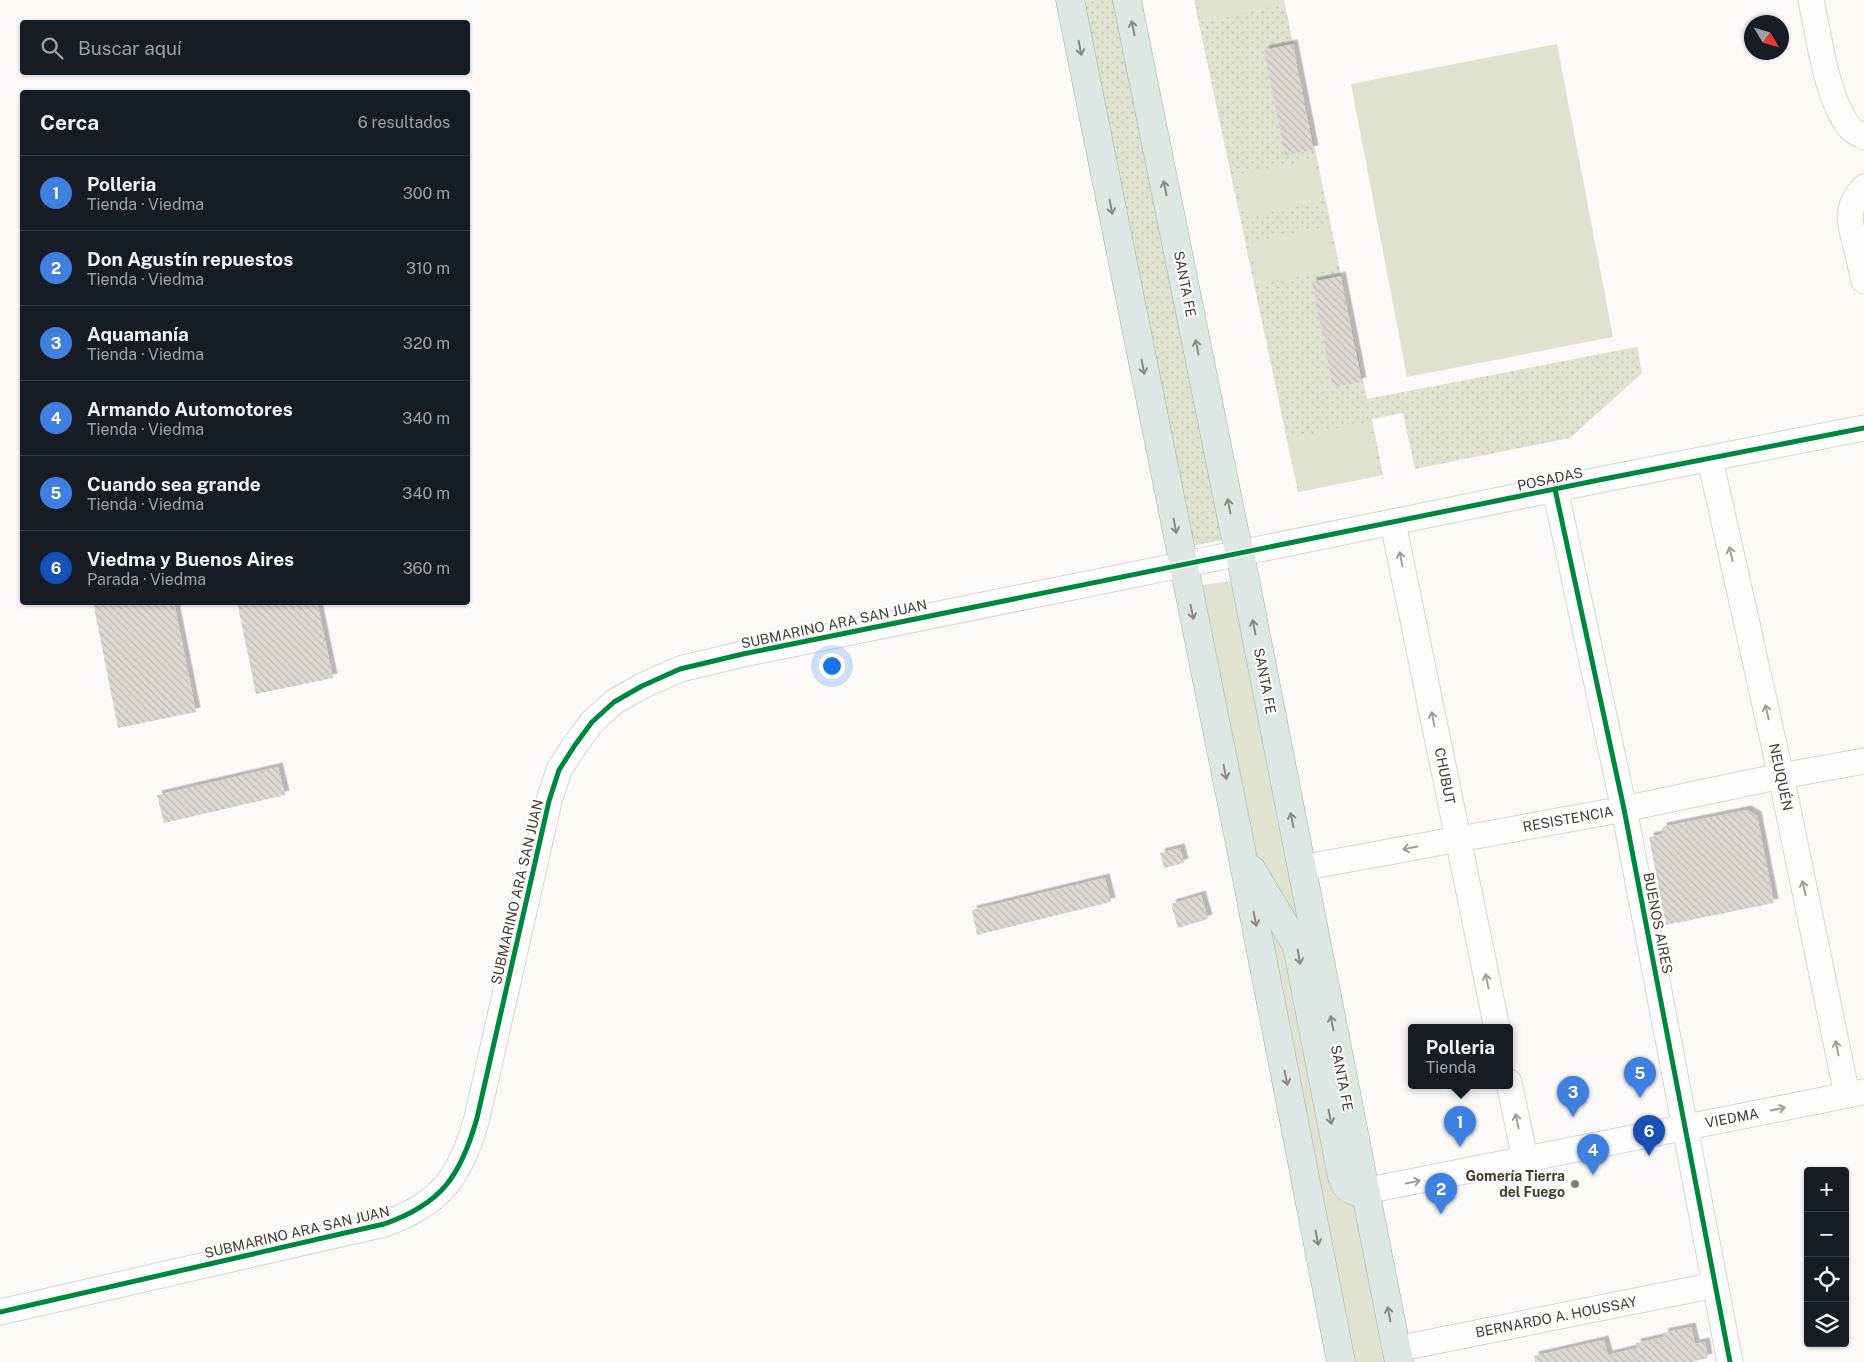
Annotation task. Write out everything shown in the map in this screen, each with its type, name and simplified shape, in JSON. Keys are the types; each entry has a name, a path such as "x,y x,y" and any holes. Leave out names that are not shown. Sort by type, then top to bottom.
{"main road":[{"path":"1070,0 1242,854 1341,1362"},
{"name":"SANTA FE","path":"1128,0 1240,554 1397,1355"},
{"path":"1242,854 1297,946 1342,1177 1350,1190 1354,1192 1365,1191"}],"street":[{"path":"1811,0 1834,100 1852,131 1864,137"},
{"path":"1861,186 1850,212 1850,228 1864,281"},
{"name":"POSADAS","path":"1240,554 1864,428"},
{"name":"NEUQUÉN","path":"1710,459 1855,1094"},
{"name":"BUENOS AIRES","path":"1555,489 1624,808 1730,1362"},
{"name":"CHUBUT","path":"1394,523 1496,1024"},
{"name":"SUBMARINO ARA SAN JUAN","path":"0,1312 384,1224 406,1216 426,1204 445,1187 459,1167 469,1145 477,1118 549,801 559,770 592,722 614,702 642,686 680,669 734,656 1240,554"},
{"name":"RESISTENCIA","path":"1301,868 1624,808 1864,760"},
{"path":"1510,1089 1525,1159"},
{"name":"VIEDMA","path":"1365,1191 1855,1094"},
{"name":"BERNARDO A. HOUSSAY","path":"1397,1355 1715,1285"}],"green space":[{"path":"1082,0 1115,0 1223,540 1191,546"},
{"path":"1194,0 1284,0 1367,399 1637,347 1642,373 1570,438 1415,469 1403,413 1372,419 1383,475 1298,492"},
{"path":"1199,0 1283,0 1284,4 1204,22"},
{"path":"1557,44 1613,337 1407,377 1351,84"},
{"path":"1315,159 1323,201 1245,217 1236,175"},
{"path":"1328,226 1337,269 1258,285 1249,243"},
{"path":"1369,422 1379,475 1299,492 1288,439"},
{"path":"1232,581 1299,920 1254,858 1202,585"},
{"path":"1263,901 1288,943 1338,1194 1357,1207 1389,1362 1353,1362"}],"building":[{"path":"1293,44 1314,150 1285,155 1264,50"},
{"path":"1341,276 1362,382 1333,387 1312,282"},
{"path":"94,605 175,605 196,712 118,728"},
{"path":"238,605 318,605 333,678 256,694"},
{"path":"278,767 285,795 164,823 157,795"},
{"path":"1747,810 1757,816 1774,903 1666,925 1649,837 1663,834 1662,827"},
{"path":"1180,848 1184,863 1164,868 1160,853"},
{"path":"1105,878 1111,902 977,935 972,910"},
{"path":"1201,895 1208,919 1178,928 1171,904"},
{"path":"1691,1327 1695,1344 1705,1342 1708,1358 1691,1362 1535,1362 1534,1356 1604,1340 1608,1355 1637,1348 1636,1343 1664,1337 1663,1333"}],"cycle path":[{"path":"0,1312 384,1224 404,1216 435,1197 456,1171 464,1156 477,1118 549,801 559,770 592,722 614,702 642,686 680,669 743,654 1864,428"},
{"path":"1555,489 1624,809 1730,1362"}],"place":[{"name":"Cuando sea grande","path":"1640,1098"},
{"name":"Aquamanía","path":"1573,1117"},
{"name":"Polleria","path":"1460,1147"},
{"name":"Viedma y Buenos Aires","path":"1649,1156"},
{"name":"Armando Automotores","path":"1593,1175"},
{"name":"Gomería Tierra del Fuego","path":"1575,1184"},
{"name":"Don Agustín repuestos","path":"1441,1214"}]}
